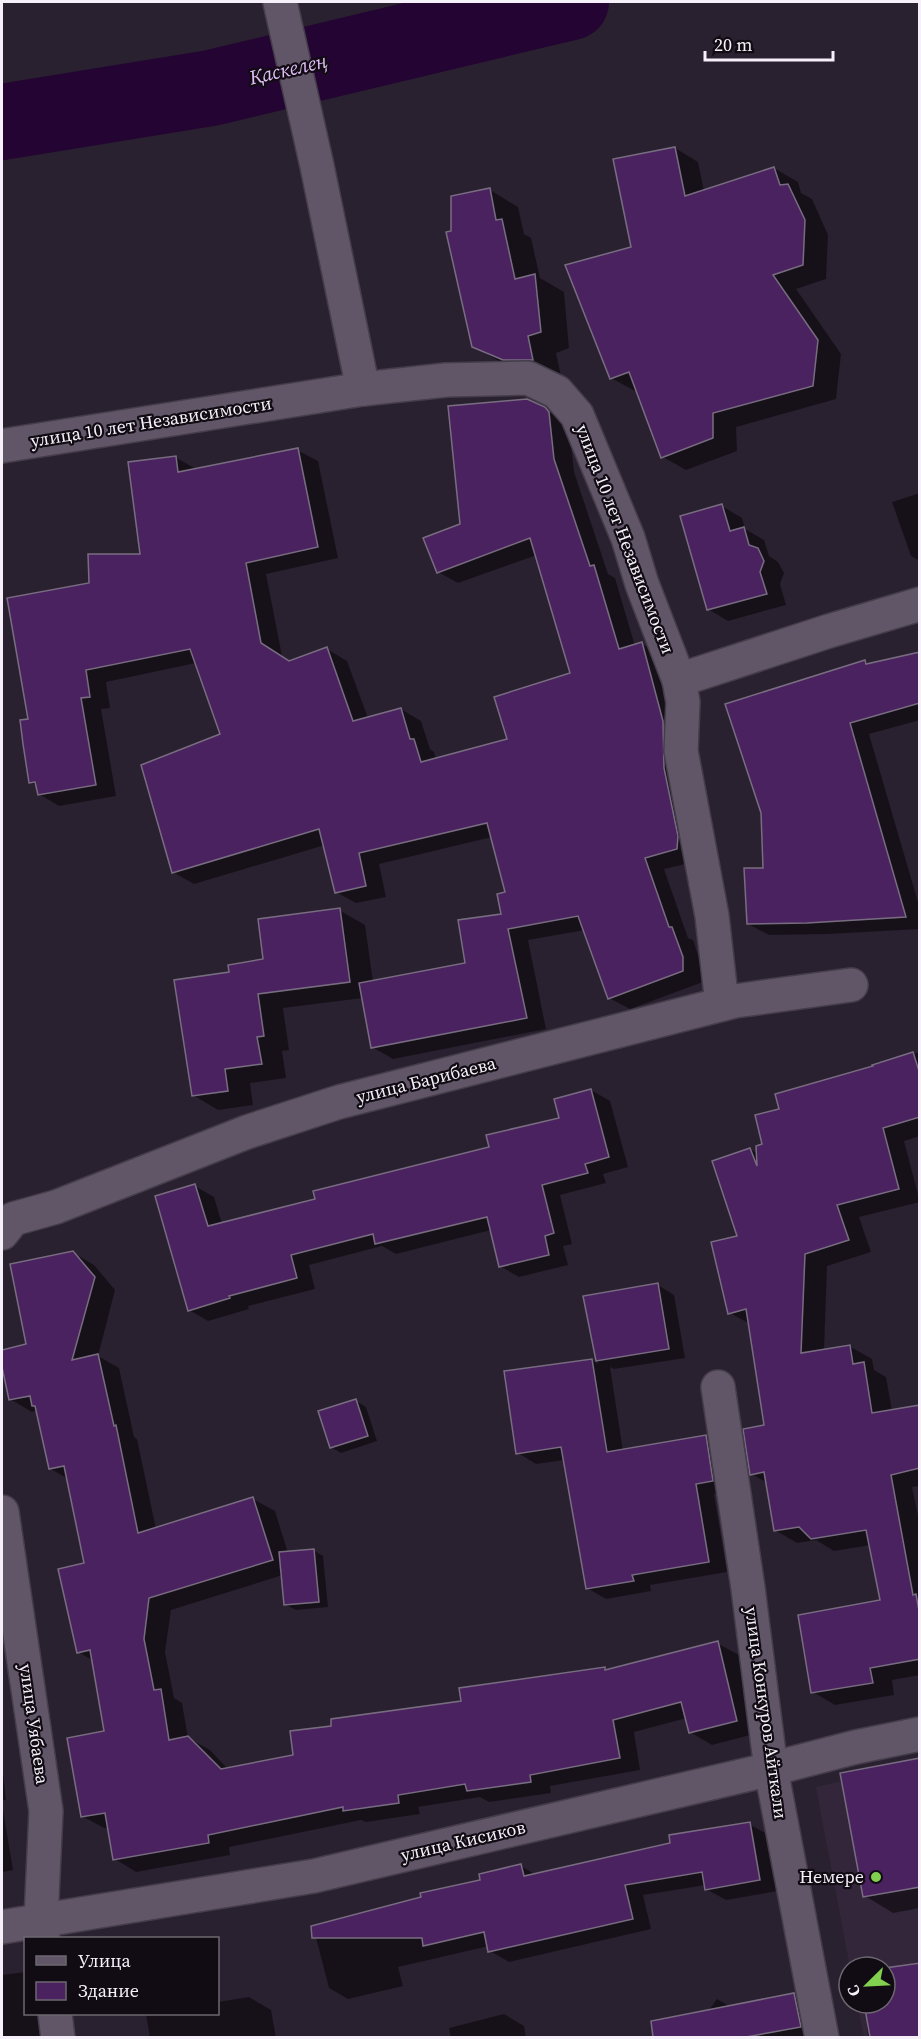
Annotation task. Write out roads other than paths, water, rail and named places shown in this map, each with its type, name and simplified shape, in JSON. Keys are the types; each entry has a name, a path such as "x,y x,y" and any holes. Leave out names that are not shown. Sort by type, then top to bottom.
{"street":[{"path":"280,2 363,389"},
{"name":"улица 10 лет Независимости","path":"2,446 363,389 446,380 528,378 557,392 577,415 605,479 679,680 683,702 681,751 712,916 722,1004"},
{"path":"679,680 920,604"},
{"name":"улица Барибаева","path":"7,1226 248,1132 339,1102 735,1001 851,985"},
{"name":"улица Конкуров Айткали","path":"718,1387 748,1588 771,1769 822,2037"},
{"name":"улица Уябаева","path":"2,1512 46,1811 42,1929"},
{"name":"улица Кисиков","path":"2,1927 42,1929 314,1876 856,1747 920,1734"},
{"path":"55,2015 58,2037"}],"waterway":[{"name":"Қаскелең","path":"2,122 211,88 571,2"}],"place":[{"name":"Немере","path":"876,1877"}]}
